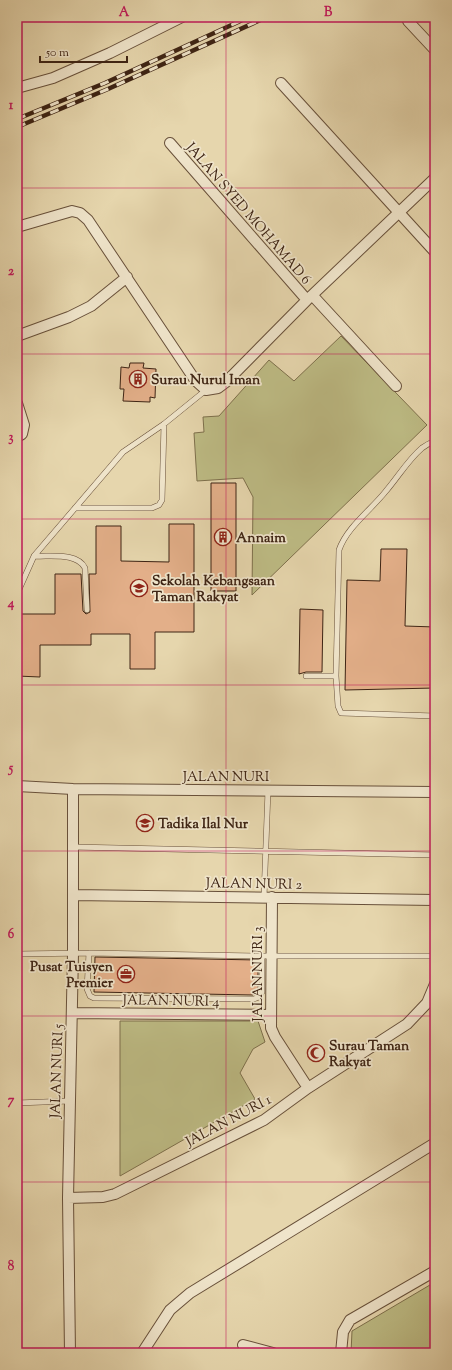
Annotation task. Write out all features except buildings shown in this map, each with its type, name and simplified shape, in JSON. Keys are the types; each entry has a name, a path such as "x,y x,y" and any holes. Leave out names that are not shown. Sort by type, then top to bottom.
{"street":[{"path":"17,88 53,78 110,54 182,17"},
{"path":"408,21 435,50"},
{"path":"281,83 435,252"},
{"name":"JALAN SYED MOHAMAD 6","path":"170,143 310,298 396,386"},
{"path":"17,227 62,213 72,211 80,212 88,220 195,380 206,390 218,388 222,385 435,178"},
{"path":"17,336 69,317 91,306 127,277"},
{"path":"17,403 24,425 22,434 17,437"},
{"name":"JALAN NURI","path":"19,786 73,789 435,792"},
{"name":"JALAN NURI 5","path":"70,1353 68,1198 73,952 73,789"},
{"name":"JALAN NURI 2","path":"73,895 435,900"},
{"name":"JALAN NURI 3","path":"268,897 267,956 271,1028 275,1037 308,1088"},
{"name":"JALAN NURI 1","path":"68,1198 103,1198 115,1194 264,1120 308,1088 407,1024 427,1003 435,984"},
{"name":"JALAN NURI 4","path":"72,1012 270,1015"},
{"path":"142,1353 170,1310 190,1293 435,1143"},
{"path":"341,1353 343,1332 350,1320 435,1271"},
{"path":"243,1345 273,1353"}],"lane":[{"path":"17,594 34,556 123,452 164,424 206,390"},
{"path":"76,508 152,508 159,505 162,500 164,424"},
{"path":"435,441 420,449 385,493 347,535 341,544 339,550 336,676 338,706 341,713 435,716"},
{"path":"34,556 71,557 82,562 86,568 87,610"},
{"path":"306,676 336,676"},
{"path":"17,941 19,786"},
{"path":"268,790 265,852 268,897"},
{"path":"73,847 435,855"},
{"path":"17,954 73,952 267,956 435,956"},
{"path":"89,953 87,989 90,996 94,998 254,999 259,997 262,992 267,956"},
{"path":"17,1103 69,1101"}],"shaded area":[{"path":"341,336 427,425 252,595 253,497 243,478 197,481 194,433 204,432 203,417 219,416 269,360 294,381"},
{"path":"120,1021 258,1021 265,1042 253,1049 240,1073 255,1099 120,1176"},
{"path":"435,1282 435,1353 351,1353 352,1331"}],"railway":[{"path":"17,119 105,83 249,17"},
{"path":"17,127 108,89 267,17"}],"place":[{"name":"Surau Nurul Iman","path":"138,379"},
{"name":"Annaim","path":"223,537"},
{"name":"Sekolah Kebangsaan Taman Rakyat","path":"139,588"},
{"name":"Tadika Ilal Nur","path":"145,823"},
{"name":"Pusat Tuisyen Premier","path":"126,974"},
{"name":"Surau Taman Rakyat","path":"316,1053"}]}
